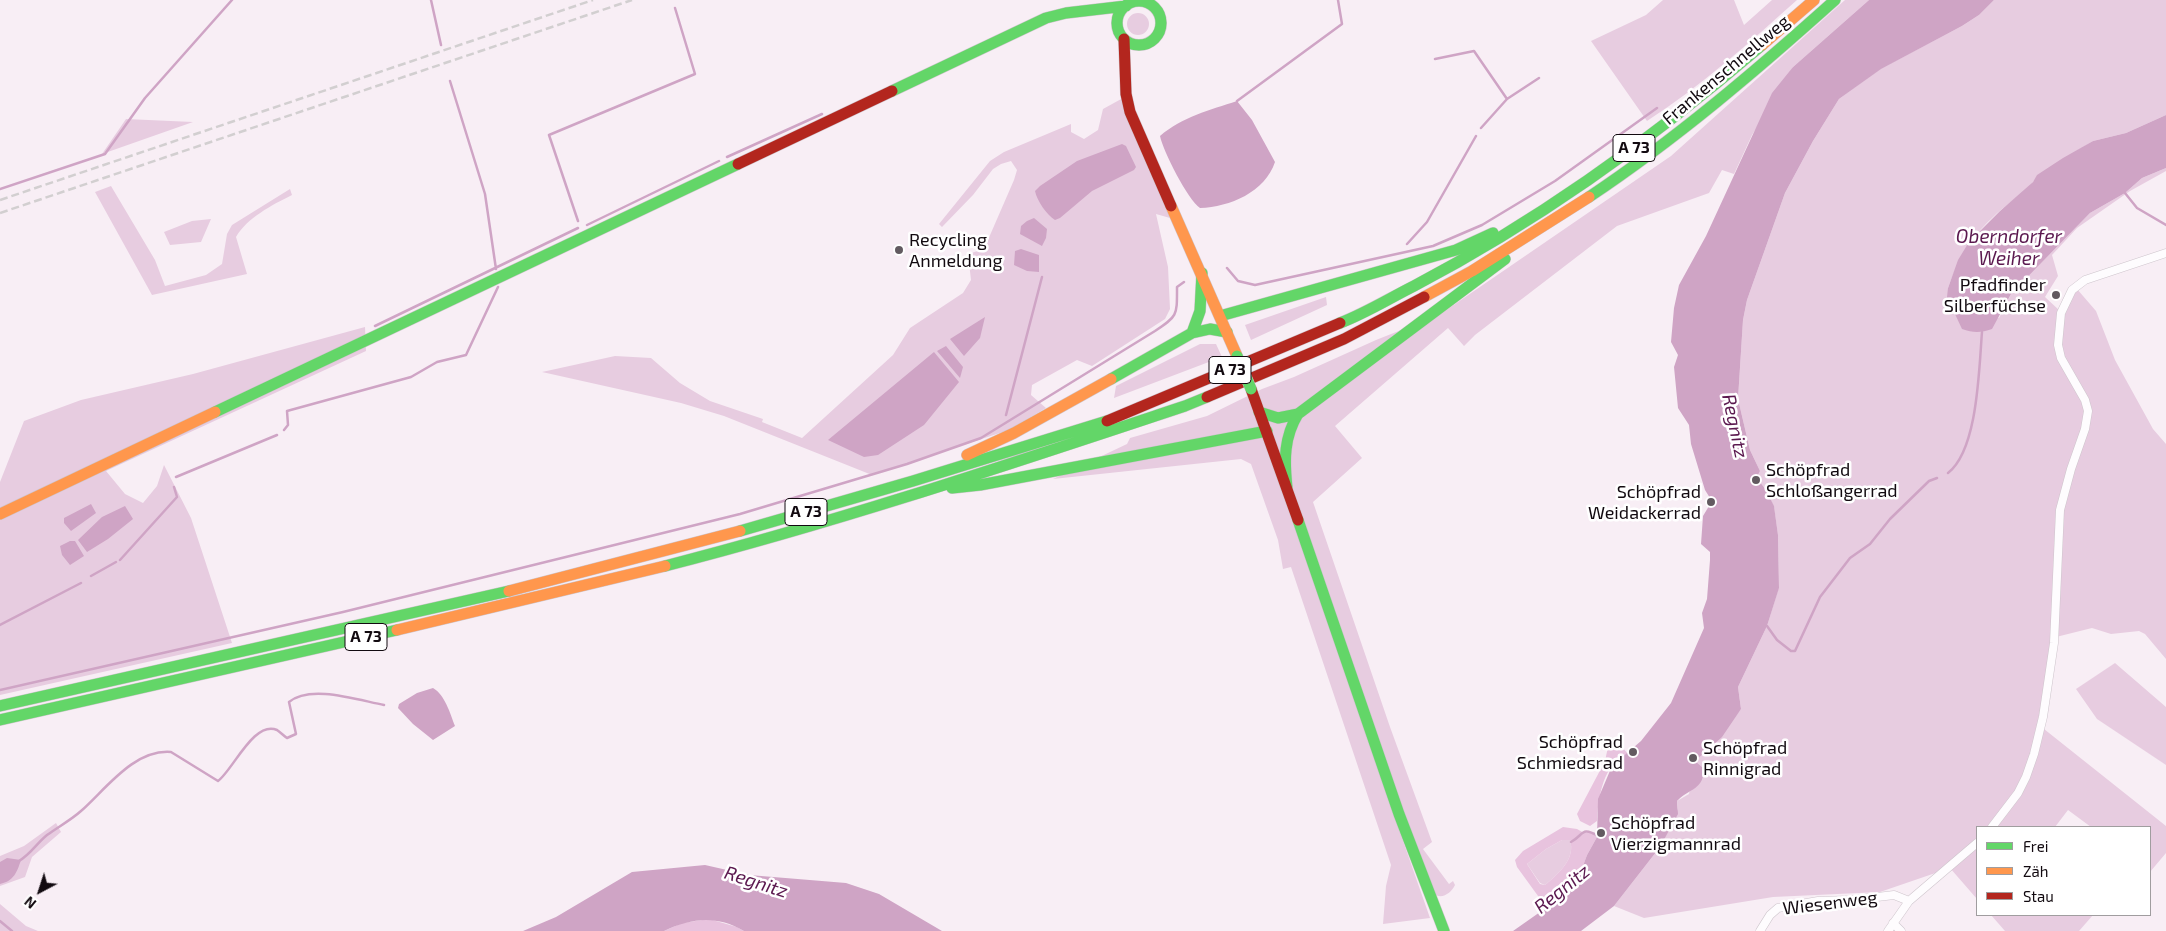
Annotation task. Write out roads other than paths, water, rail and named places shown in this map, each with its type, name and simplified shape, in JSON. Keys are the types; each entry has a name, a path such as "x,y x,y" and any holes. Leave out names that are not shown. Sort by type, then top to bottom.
{"main road":[{"name":"Frankenschnellweg","path":"1529,220 1597,175 1663,127 1814,0"},
{"name":"Frankenschnellweg","path":"1538,231 1604,188 1676,135 1788,42 1835,0"},
{"path":"0,514 1060,12 1091,11 1126,6 1138,1 1156,4 1161,27 1154,38 1143,44 1132,54 1126,64"},
{"path":"1126,6 1121,11 1118,26 1124,39 1126,64 1124,85 1130,112 1202,273 1260,412 1368,727 1444,931"},
{"path":"1091,11 1118,26"},
{"path":"1124,39 1136,44 1143,44"},
{"path":"1220,316 1456,250 1529,220"},
{"name":"A 73","path":"0,706 598,569 708,540 913,481 1106,420 1214,377 1348,320 1408,290 1529,220"},
{"path":"1260,412 1282,420 1298,414 1483,278 1538,231"},
{"name":"A 73","path":"0,720 598,584 731,549 928,491 1185,406 1344,339 1472,271 1538,231"},
{"path":"1192,333 1200,316 1202,305 1202,273"},
{"path":"913,481 1014,433 1192,333 1210,329 1227,332"},
{"path":"1287,487 1285,441 1288,431 1298,414"},
{"path":"928,491 980,485 1267,431"}],"street":[{"path":"1993,826 2018,793 2034,754 2043,717 2054,630 2060,510 2069,476 2085,430 2088,411 2081,390 2062,358 2058,345 2061,313 2072,290 2085,280 2166,254"},
{"path":"1888,931 1910,901 1976,844"},
{"name":"Wiesenweg","path":"1760,931 1772,912 1789,905 1894,896 1910,901"},
{"path":"1893,924 1901,931"}],"water":[{"name":"Regnitz","path":"1869,0 1994,0 1979,15 1962,26 1881,69 1839,99 1813,141 1785,193 1747,300 1743,320 1738,399 1750,450 1760,471 1758,475 1760,482 1774,506 1778,535 1779,588 1767,626 1738,687 1741,709 1722,737 1695,761 1703,768 1702,780 1699,785 1677,801 1678,814 1660,847 1614,906 1581,931 1513,931 1570,891 1577,882 1587,855 1597,837 1598,799 1612,766 1641,741 1671,703 1704,628 1702,613 1707,599 1710,552 1701,544 1703,516 1709,506 1710,498 1705,490 1691,444 1689,425 1678,408 1674,367 1678,355 1671,342 1674,308 1679,285 1706,236 1772,93 1793,67"},
{"path":"1237,101 1252,120 1275,162 1263,182 1245,196 1223,205 1200,208 1189,195 1177,175 1160,136 1187,119"},
{"name":"Oberndorfer Weiher","path":"2166,115 2166,168 2142,178 2125,193 2090,213 2011,294 1992,329 1977,332 1962,329 1947,297 1948,288 1958,260 1969,242 2033,182 2037,175 2063,158 2093,141 2126,133"},
{"path":"1122,144 1126,146 1136,167 1134,170 1092,191 1060,218 1055,220 1049,215 1036,195 1035,191 1040,186 1077,161"},
{"path":"1034,218 1047,229 1046,238 1042,246 1020,234 1021,226"},
{"path":"1021,249 1039,255 1039,272 1027,271 1014,265 1015,251"},
{"path":"985,317 980,338 964,356 950,339"},
{"path":"946,346 963,367 960,378 937,351"},
{"path":"934,352 959,382 924,425 878,455 864,457 828,440"},
{"path":"91,504 96,513 71,531 64,523 64,518"},
{"path":"125,506 133,519 108,539 87,552 78,540 102,517"},
{"path":"70,541 75,541 84,556 70,565 62,555 60,546"},
{"path":"433,688 444,700 455,726 433,740 413,724 398,708 399,704 417,693"},
{"path":"7,858 21,860 12,878 0,884 0,862"},
{"name":"Regnitz","path":"705,865 749,875 846,883 879,894 942,931 744,931 724,922 704,920 684,923 664,931 523,931 556,917 632,872"}],"waterway":[{"path":"0,189 105,154 145,98 232,0"},
{"path":"431,0 441,45"},
{"path":"1237,101 1342,24 1338,0"},
{"path":"578,221 549,135 695,74 675,8"},
{"path":"1435,59 1474,51 1507,99 1481,128"},
{"path":"1507,99 1539,78"},
{"path":"450,81 485,194 496,269"},
{"path":"1227,268 1238,281 1255,285 1433,246 1482,225 1555,181 1657,108"},
{"path":"727,157 822,114"},
{"path":"1407,244 1427,222 1476,136"},
{"path":"587,225 719,161"},
{"path":"2125,193 2137,208 2166,225"},
{"path":"375,326 578,228"},
{"path":"1006,415 1042,277"},
{"path":"0,690 343,612 740,514 907,464 981,438 1155,331 1168,322 1175,314 1177,287 1184,282"},
{"path":"284,430 288,425 287,411 411,377 437,362 466,355 498,287"},
{"path":"1948,473 1958,462 1966,446 1971,428 1978,386 1982,332"},
{"path":"176,477 277,435"},
{"path":"1767,626 1777,640 1791,651 1795,651 1820,597 1850,558 1870,544 1890,519 1929,481 1937,478"},
{"path":"120,560 177,497 174,487"},
{"path":"91,576 116,562"},
{"path":"0,625 81,583"},
{"path":"19,861 47,835 81,811 121,772 145,757 171,752 218,781 244,748 260,732 268,729 277,730 287,738 296,734 289,702 298,697 309,694 335,695 384,705"},
{"path":"1571,842 1585,832 1598,836"},
{"path":"0,921 12,931"}],"railway":[{"path":"0,200 593,0"},
{"path":"0,213 632,0"}],"place":[{"name":"Recycling Anmeldung","path":"899,250"},
{"name":"Pfadfinder Silberfüchse","path":"2056,295"},
{"name":"Schöpfrad Schloßangerrad","path":"1756,480"},
{"name":"Schöpfrad Weidackerrad","path":"1711,502"},
{"name":"Schöpfrad Schmiedsrad","path":"1633,752"},
{"name":"Schöpfrad Rinnigrad","path":"1693,758"},
{"name":"Schöpfrad Vierzigmannrad","path":"1601,833"}]}
